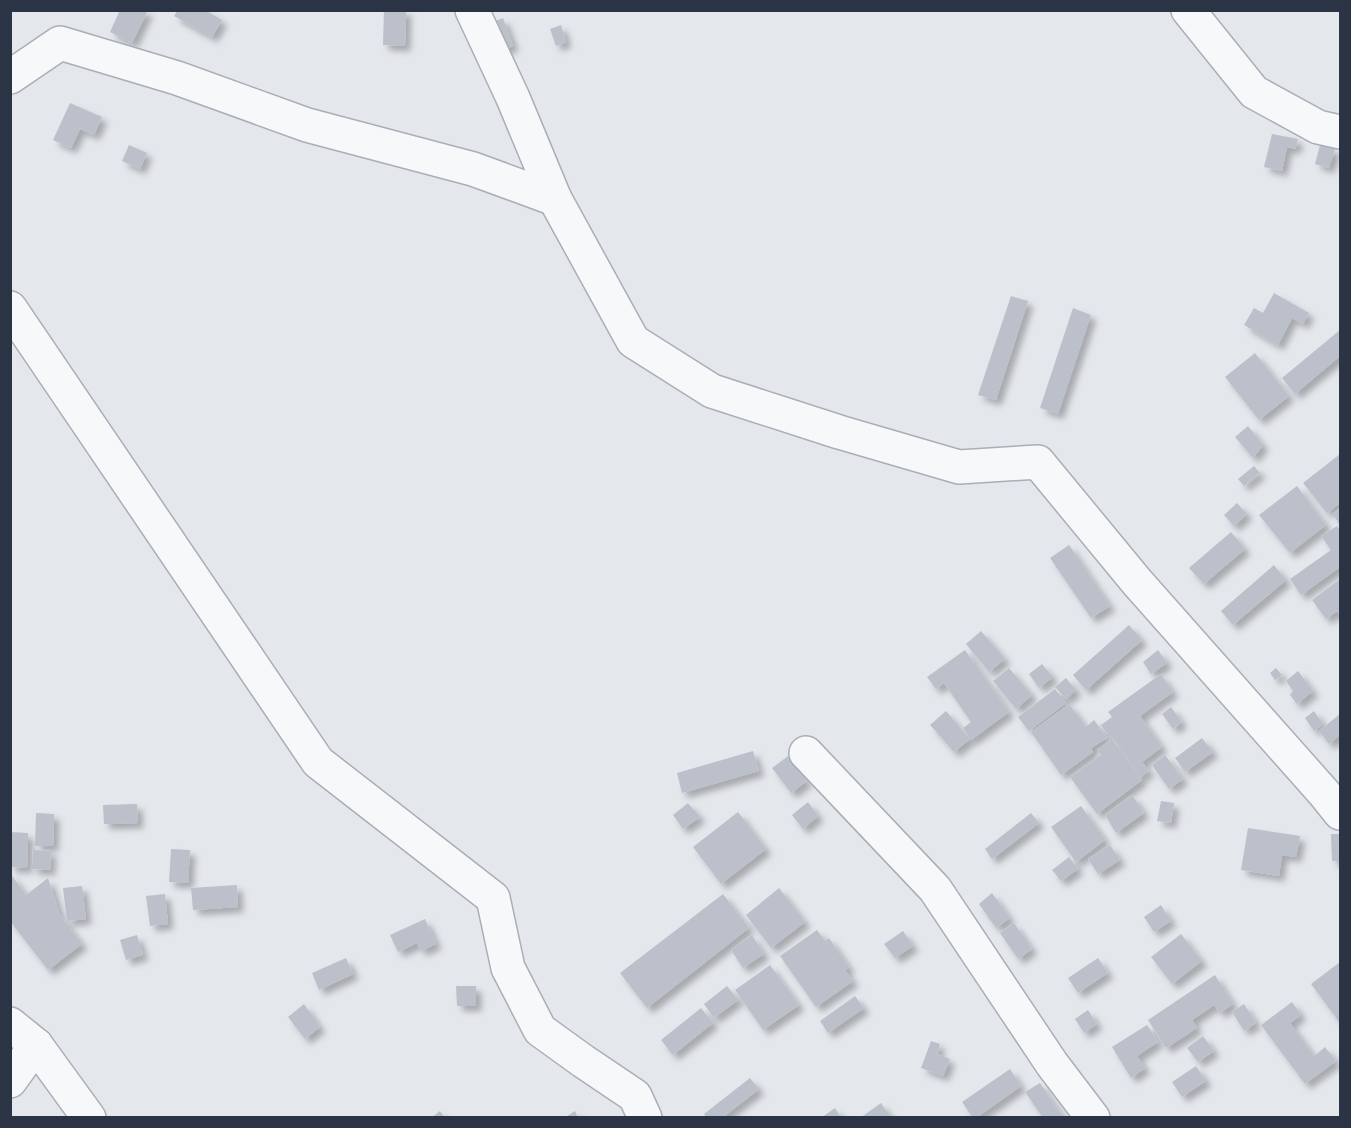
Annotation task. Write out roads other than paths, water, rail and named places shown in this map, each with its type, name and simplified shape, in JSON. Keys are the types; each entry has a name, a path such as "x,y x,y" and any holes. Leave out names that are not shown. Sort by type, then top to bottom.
{"street":[{"path":"472,10 513,98 555,199 633,341 712,392 839,432 960,467 1038,462 1137,582 1335,798"},
{"path":"1188,10 1254,92 1318,127 1341,132"},
{"path":"10,77 60,43 177,78 307,125 473,169 555,199"},
{"path":"10,308 318,762 493,898 508,968 540,1030 635,1096 645,1118"},
{"path":"806,753 935,889 1052,1064 1093,1118"},
{"path":"10,1024 36,1045 89,1118"},
{"path":"10,1081 36,1045"}]}
